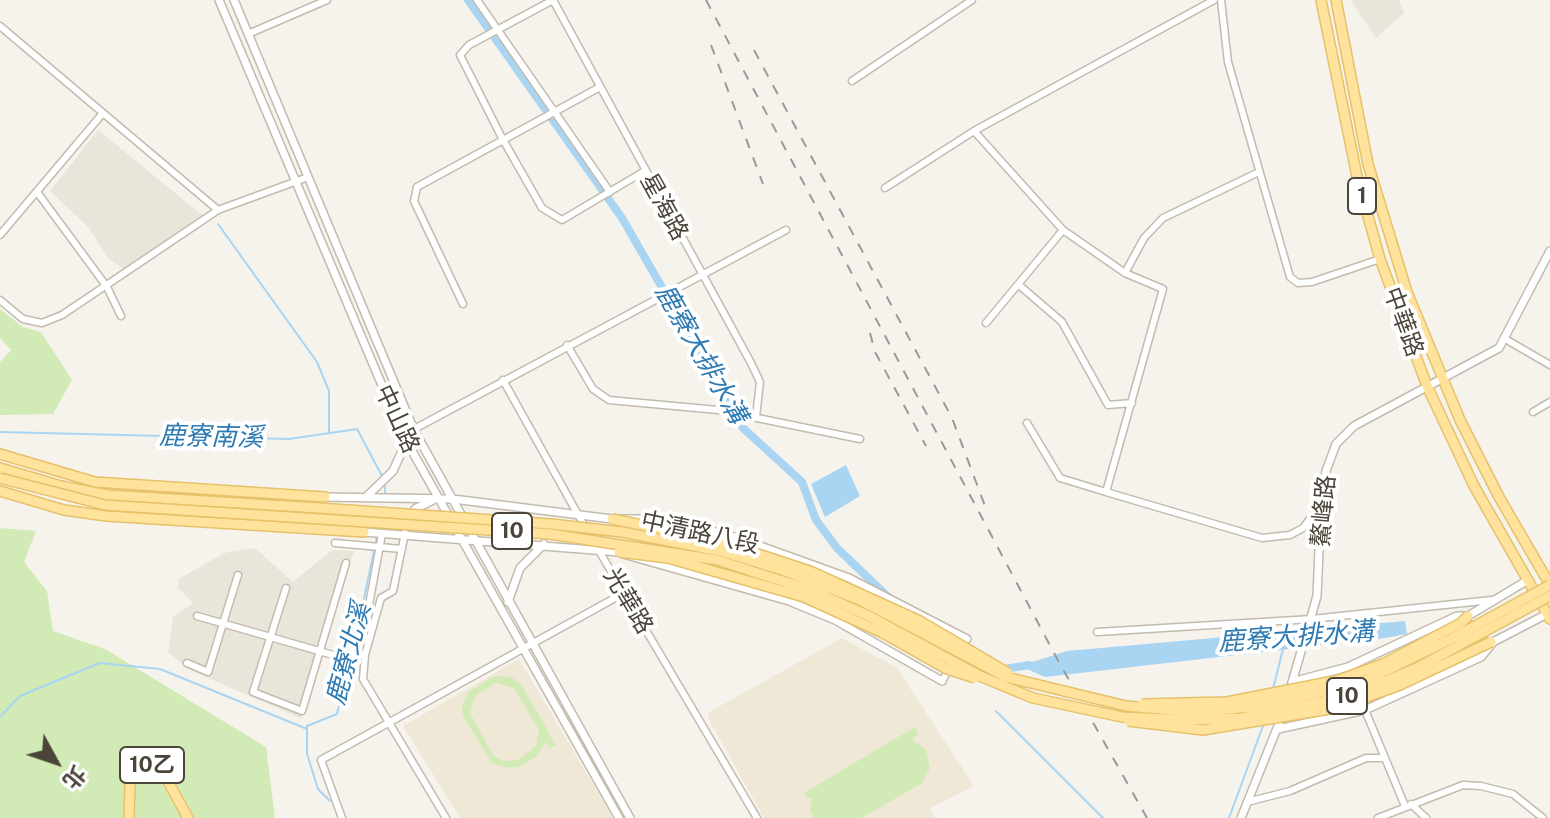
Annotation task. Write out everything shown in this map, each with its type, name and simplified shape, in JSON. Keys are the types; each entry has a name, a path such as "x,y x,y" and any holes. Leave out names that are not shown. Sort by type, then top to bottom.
{"main road":[{"name":"中華路","path":"1321,0 1358,181 1380,259 1427,386 1474,486 1549,616"},
{"name":"中華路","path":"1336,0 1368,164 1397,264 1441,379 1499,497 1546,571 1550,585"},
{"path":"0,454 60,474 106,483 325,497"},
{"name":"10","path":"0,468 61,486 107,495 551,524 622,532 720,551 782,570 860,600 967,659 1017,680 1126,706 1194,712 1250,707 1361,683 1453,638 1550,585"},
{"name":"10","path":"0,478 105,505 550,534 626,543 717,560 807,589 999,684 1064,706 1122,717 1187,720 1242,718 1356,694 1417,668 1550,596"},
{"path":"0,491 64,510 106,516 364,532"},
{"path":"612,519 715,540 810,571 918,620 1017,680"},
{"path":"618,552 668,558 804,597 883,633 947,669 999,684"},
{"path":"1528,580 1546,571"},
{"path":"1126,706 1164,701 1227,702 1339,680 1395,658 1461,623 1468,616"},
{"path":"1122,717 1130,723 1203,730 1289,718 1361,701 1492,642"},
{"name":"10乙","path":"129,818 130,783 133,775 147,764 156,766 164,774 188,818"}],"street":[{"name":"中山路","path":"219,0 404,439 459,538 630,818"},
{"name":"中山路","path":"234,0 414,430 508,602 527,645 619,818"},
{"path":"248,34 327,0"},
{"path":"477,0 610,192"},
{"path":"553,0 499,32 469,45 460,55 502,138 542,208 553,218 562,220 643,172"},
{"name":"星海路","path":"553,0 643,172 703,273 760,382 756,417"},
{"path":"852,81 972,0"},
{"path":"885,188 974,131 1214,0"},
{"path":"1221,0 1228,62 1290,277 1304,283 1380,259"},
{"path":"0,26 218,210"},
{"path":"463,304 413,194 417,187 552,110 600,87"},
{"path":"0,235 103,113"},
{"path":"974,131 1063,230 1125,273 1163,289 1106,492"},
{"path":"1125,273 1144,238 1163,218 1259,172"},
{"path":"0,300 23,319 42,323 107,287 218,210 296,184 308,177"},
{"path":"37,192 107,287 121,316"},
{"path":"367,496 393,471 404,439 414,430 567,345 786,230"},
{"path":"986,323 1063,230"},
{"path":"1550,251 1507,340 1550,365"},
{"path":"1019,285 1062,322 1108,405 1132,403"},
{"name":"鰲峰路","path":"1241,818 1278,729 1317,596 1321,504 1330,458 1344,434 1499,348 1507,340"},
{"path":"567,345 593,389 609,400 718,410 860,439"},
{"name":"光華路","path":"503,380 598,551 757,818"},
{"path":"1533,412 1550,402"},
{"path":"1027,423 1060,478 1262,538 1290,535 1303,528 1321,504"},
{"name":"中清路八段","path":"325,497 453,499 612,519 658,519 700,528 809,561 878,592 967,639"},
{"path":"437,498 415,509 405,533 393,591 381,598 365,655 363,679 446,818"},
{"name":"中清路八段","path":"364,532 473,538 618,552 789,601 835,620 942,681"},
{"path":"197,616 340,657 353,650 369,605 382,534"},
{"path":"335,543 402,549"},
{"path":"508,602 520,568 544,544"},
{"path":"286,588 253,692 302,711 346,563"},
{"path":"187,663 208,672 238,575"},
{"path":"1292,682 1348,667 1457,616 1468,616 1528,580"},
{"path":"342,818 321,760 624,593"},
{"path":"1097,632 1310,622 1496,600"},
{"path":"1278,729 1365,710 1481,657 1492,642 1549,616"},
{"path":"942,681 967,639"},
{"path":"1365,710 1408,805 1426,818"},
{"path":"1247,802 1290,791 1366,758 1385,758"},
{"path":"1378,818 1463,785 1513,794 1543,818"}],"shaded area":[{"path":"1351,0 1399,0 1404,13 1376,38"},
{"path":"98,130 202,215 126,271 108,258 89,228 50,191"},
{"path":"255,548 293,582 332,550 354,551 302,719 190,670 168,652 173,617 193,603 178,588 179,579 224,553"},
{"path":"842,638 897,668 974,786 930,808 935,818 764,818 708,718 709,712"},
{"path":"519,659 613,818 460,818 403,726"}],"green space":[{"path":"0,309 23,327 41,332 72,380 53,414 0,415 0,362 11,350 0,338"},
{"path":"0,528 36,531 24,562 47,591 53,631 105,649 266,747 275,818 0,818"},
{"path":"494,676 511,677 520,683 556,745 550,748 546,742 536,757 521,766 506,768 492,763 463,716 462,707 468,692","holes":["495,683 514,688 539,730 536,746 518,760 503,761 493,755 470,713 474,697"]},
{"path":"915,727 919,734 912,739 926,750 930,768 921,784 861,818 814,818 810,811 812,798 807,799 804,793"}],"water":[{"path":"846,465 860,496 825,517 811,484"},
{"path":"1405,621 1407,634 1385,638 1045,677 1020,666 1067,651"}],"waterway":[{"name":"鹿寮大排水溝","path":"468,0 622,218 743,428 802,482 816,520 837,548 888,597"},
{"path":"218,224 317,362 329,391 329,432"},
{"name":"鹿寮南溪","path":"0,432 289,439 357,429 382,476"},
{"name":"鹿寮南溪","path":"385,481 385,494"},
{"name":"鹿寮北溪","path":"358,627 377,536"},
{"path":"1273,689 1283,649"},
{"name":"鹿寮北溪","path":"330,801 318,789 307,754 307,726 337,714 352,653"},
{"path":"0,717 20,696 100,663 160,669 307,729"},
{"name":"鹿寮大排水溝","path":"999,670 1029,665"},
{"path":"996,711 1103,818"},
{"path":"1229,818 1264,723"}],"railway":[{"path":"706,0 1061,666 1147,818"},
{"path":"711,45 763,184"},
{"path":"754,50 952,418 985,506"},
{"path":"870,333 875,352 926,446"}]}
